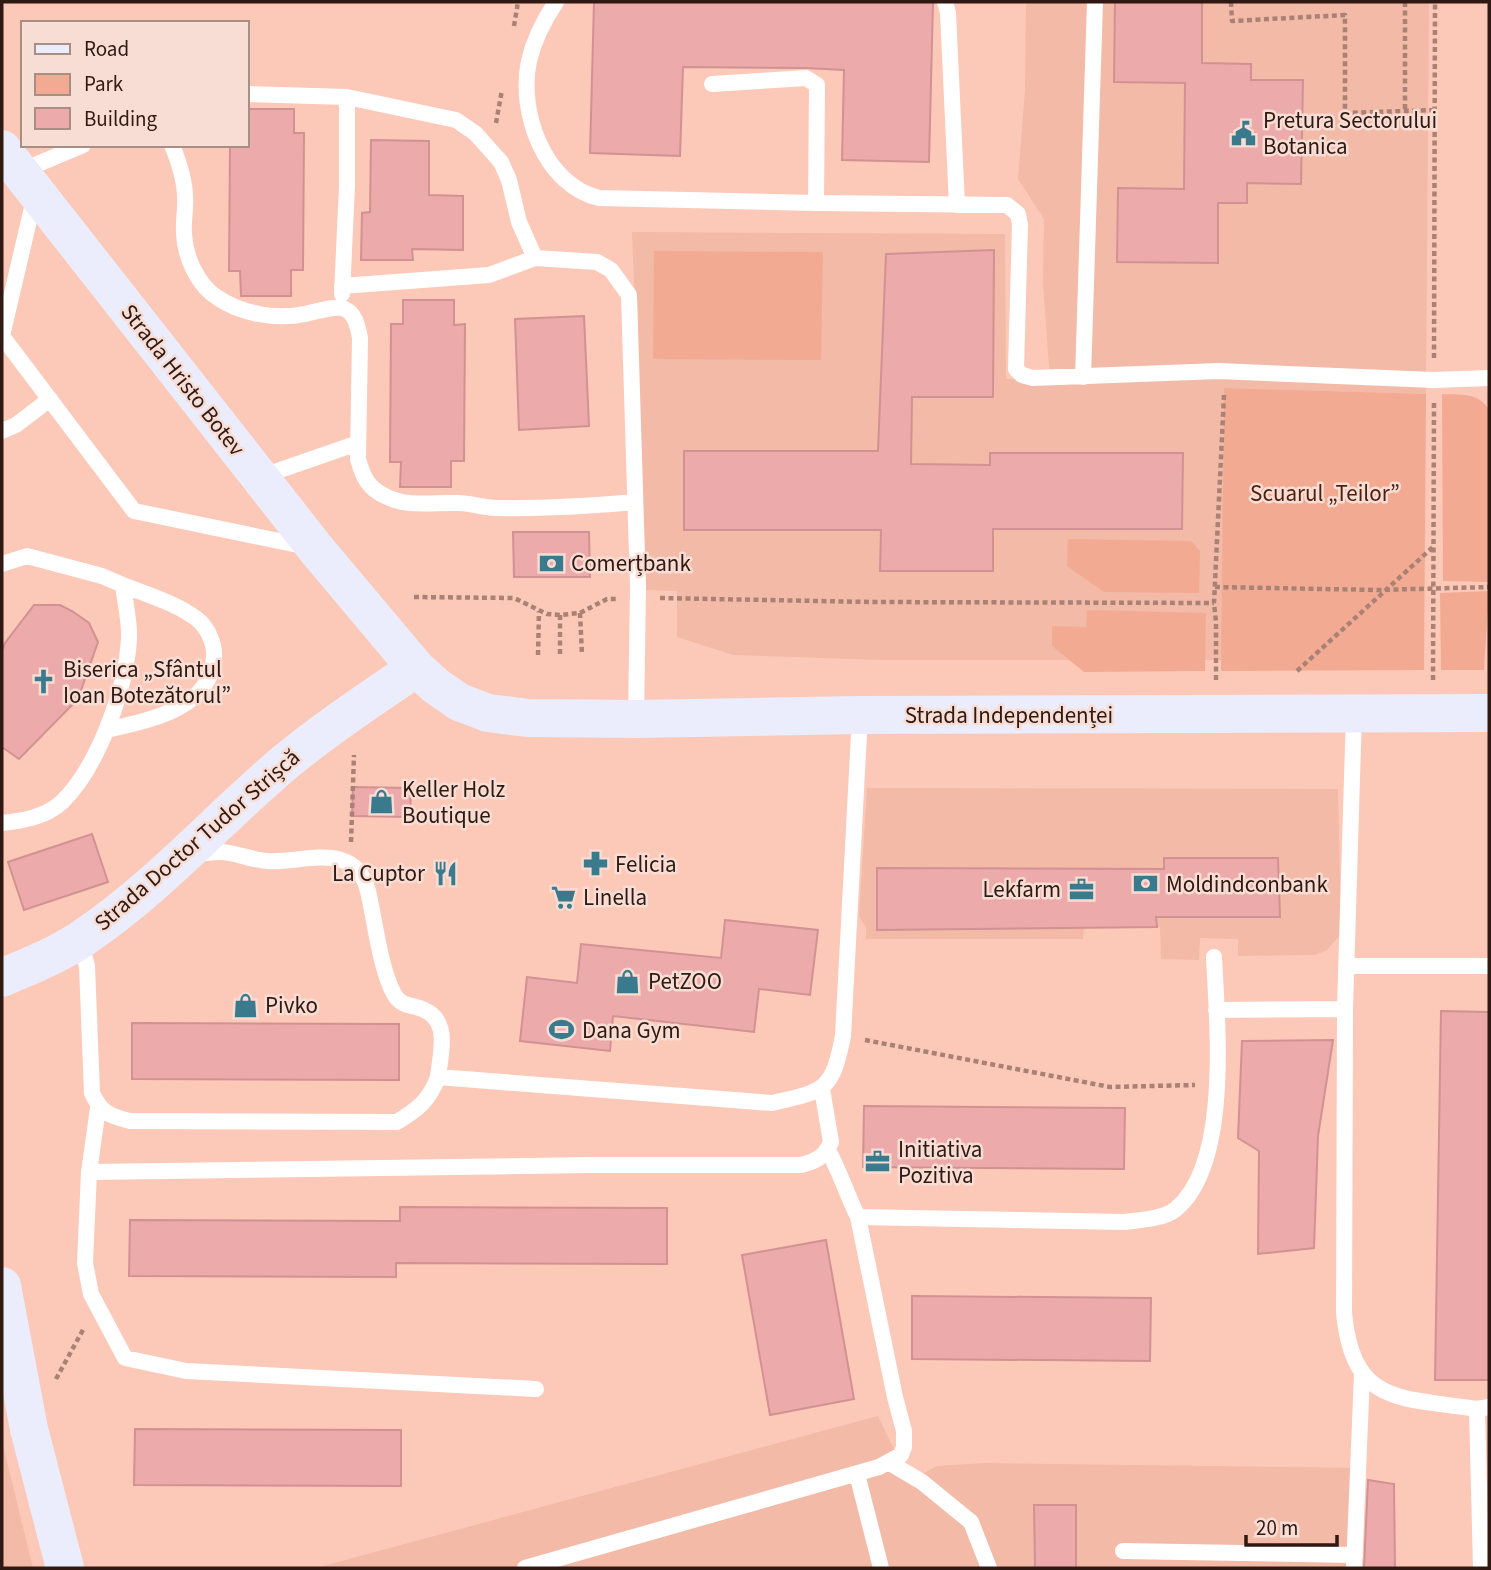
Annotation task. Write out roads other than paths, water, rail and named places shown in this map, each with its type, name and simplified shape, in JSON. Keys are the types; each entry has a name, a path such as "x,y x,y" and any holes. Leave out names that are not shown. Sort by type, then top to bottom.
{"main road":[{"name":"Strada Hristo Botev","path":"19,171 316,549 416,668"},
{"name":"Strada Independenței","path":"416,668 459,702 488,713 528,718 1489,713"},
{"name":"Strada Doctor Tudor Strișcă","path":"2,978 80,940 153,882 282,765 416,668"},
{"path":"2,1286 29,1429 65,1568"}],"lane":[{"path":"556,2 541,26 532,50 527,83 532,120 539,143 554,169 574,187 599,198 1006,205 1018,214 1020,225 1016,369 1023,375 1033,379 1225,371 1434,380 1489,378"},
{"path":"945,2 948,13 957,205"},
{"path":"1083,377 1095,2"},
{"path":"712,84 806,78 817,85 816,203"},
{"path":"248,94 347,97 456,120 475,133 501,162 509,180 519,222 535,258"},
{"path":"341,307 347,186 347,97"},
{"path":"78,147 19,171 2,336 134,511 316,549"},
{"path":"173,147 185,195 184,236 187,252 199,279 215,297 235,308 259,314 298,316 341,307 349,312 358,324 358,459 363,478 372,489 408,503 461,503 492,509 635,502"},
{"path":"342,286 489,275 535,258 597,262 611,270 629,295 639,599 636,719"},
{"path":"2,431 16,425 50,399"},
{"path":"260,477 358,443"},
{"path":"2,564 27,556 102,576 178,608 198,620 209,633 215,650 213,669 205,686 191,701 154,719 107,730"},
{"path":"2,823 29,820 61,803 92,761 107,730 127,657 129,636 123,585"},
{"path":"1354,713 1345,1009 1346,1336 1362,1374 1378,1389 1401,1397 1483,1408 1481,1568"},
{"path":"439,1077 772,1104 821,1089 832,1075 839,1059 843,1036 860,715"},
{"path":"98,1108 109,1116 131,1121 397,1122 425,1102 439,1077 443,1033 436,1017 427,1010 402,1004 394,995 386,974 367,886 350,865 335,858 309,856 269,861 219,852 208,855 187,852"},
{"path":"80,940 87,966 92,1093 98,1108 89,1172 85,1263 91,1294 125,1357 186,1371 536,1389"},
{"path":"858,1217 1125,1222 1150,1219 1175,1210 1199,1180 1210,1150 1216,1084 1214,957"},
{"path":"1346,966 1489,967"},
{"path":"1216,1010 1345,1009"},
{"path":"89,1172 801,1165 817,1161 828,1150 831,1142 821,1089"},
{"path":"525,1568 856,1474 890,1463 901,1455 904,1431 858,1217 843,1178 828,1150"},
{"path":"1124,1551 1355,1562 1362,1374"},
{"path":"890,1463 922,1482 971,1522 989,1568"},
{"path":"856,1474 881,1568"}],"place":[{"name":"Pretura Sectorului Botanica","path":"1243,133"},
{"name":"Comerțbank","path":"551,563"},
{"name":"Biserica „Sfântul Ioan Botezătorul”","path":"43,682"},
{"name":"Keller Holz Boutique","path":"382,802"},
{"name":"Felicia","path":"595,864"},
{"name":"La Cuptor","path":"445,873"},
{"name":"Moldindconbank","path":"1146,884"},
{"name":"Lekfarm","path":"1081,889"},
{"name":"Linella","path":"563,897"},
{"name":"PetZOO","path":"628,981"},
{"name":"Pivko","path":"245,1005"},
{"name":"Dana Gym","path":"562,1030"},
{"name":"Initiativa Pozitiva","path":"878,1162"}],"park label":[{"name":"Scuarul „Teilor”","path":"1325,493"}]}
